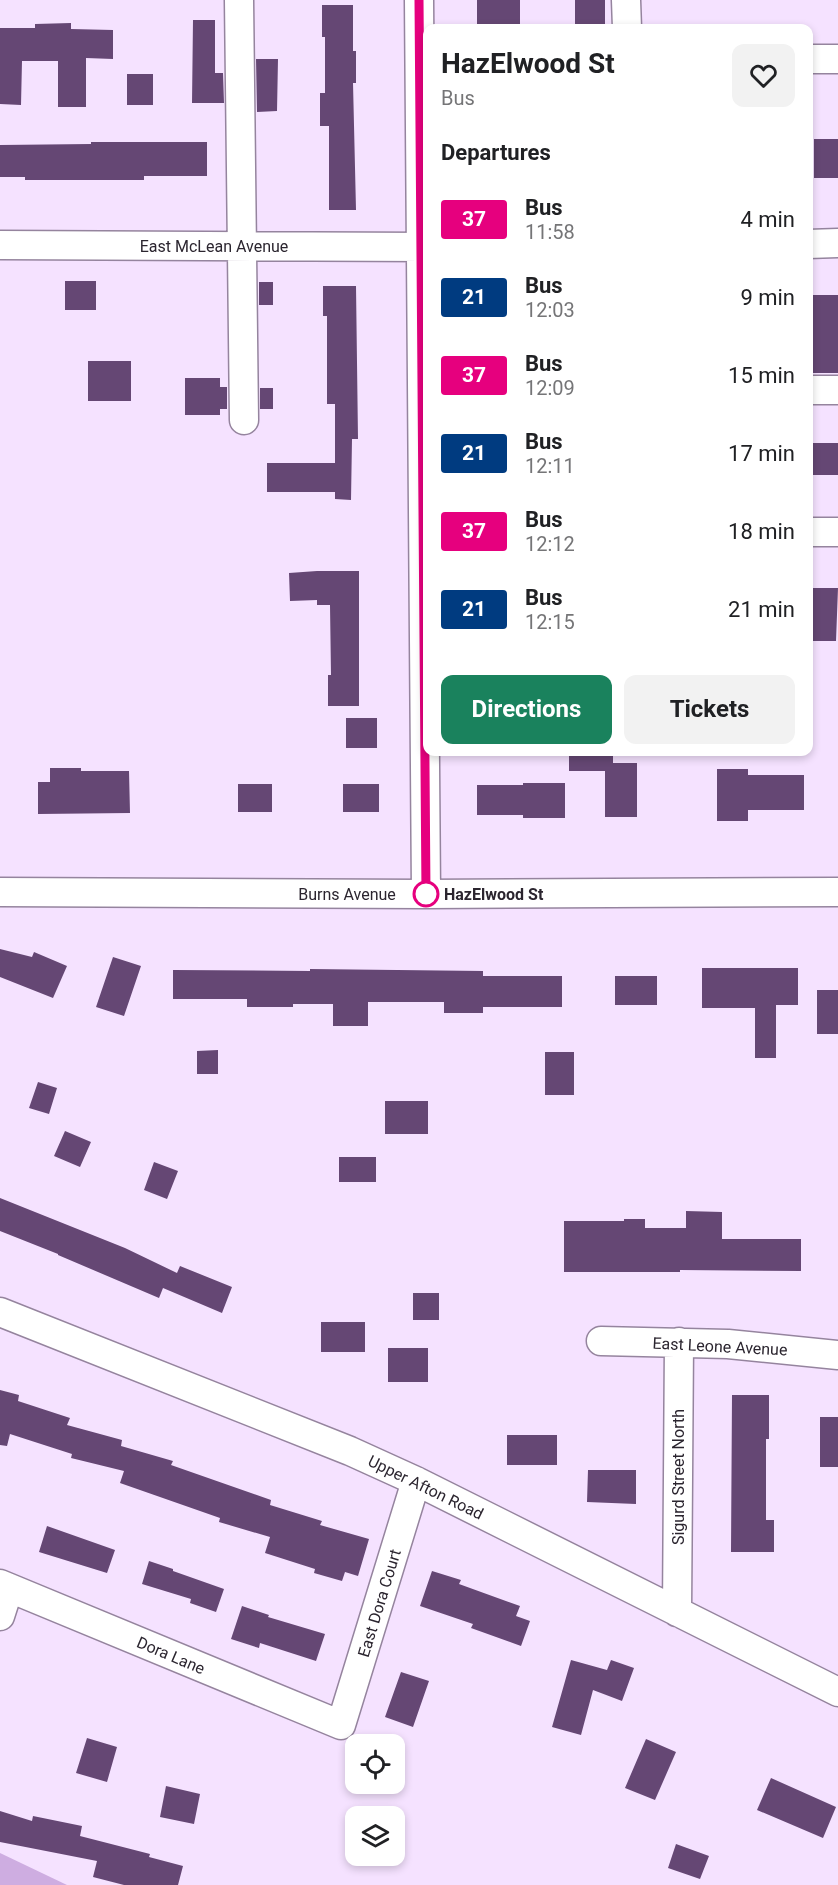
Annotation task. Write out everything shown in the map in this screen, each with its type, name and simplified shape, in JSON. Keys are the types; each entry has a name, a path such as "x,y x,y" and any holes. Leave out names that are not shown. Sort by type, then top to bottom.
{"street":[{"path":"239,0 244,420"},
{"path":"419,0 423,198"},
{"path":"626,0 627,24"},
{"path":"813,59 838,59"},
{"path":"813,244 838,243"},
{"name":"East McLean Avenue","path":"0,245 423,247"},
{"path":"813,390 838,390"},
{"path":"813,532 838,532"},
{"path":"426,756 426,894"},
{"name":"Burns Avenue","path":"0,892 426,894 838,892"},
{"name":"Upper Afton Road","path":"0,1312 350,1450 417,1481 838,1692"},
{"name":"East Leone Avenue","path":"601,1341 728,1344 838,1355"},
{"name":"Sigurd Street North","path":"677,1612 679,1342"},
{"name":"East Dora Court","path":"341,1725 417,1481"},
{"path":"0,1616 5,1586"},
{"name":"Dora Lane","path":"5,1586 341,1725"}],"shaded area":[{"path":"0,1853 67,1885 0,1885"}],"building":[{"path":"477,0 520,0 520,24 477,24"},
{"path":"575,0 605,0 605,24 575,24"},
{"path":"322,5 353,5 353,51 356,51 356,83 353,83 356,210 329,210 329,126 320,126 320,93 325,93 325,37 322,37"},
{"path":"193,20 215,20 215,73 223,73 224,103 192,103"},
{"path":"71,23 71,29 113,30 113,59 86,58 86,107 58,107 58,61 22,61 21,105 0,104 0,28 35,28 35,24"},
{"path":"256,59 278,59 277,111 257,112"},
{"path":"127,74 153,74 153,105 127,105"},
{"path":"814,139 838,139 838,178 814,178"},
{"path":"91,142 207,142 207,176 144,176 144,180 25,180 25,177 0,177 0,145 91,144"},
{"path":"65,281 96,281 96,310 65,310"},
{"path":"259,282 273,282 273,305 259,305"},
{"path":"323,286 356,286 358,439 352,439 351,500 335,499 335,492 267,492 267,463 335,463 335,404 327,404 327,316 323,316"},
{"path":"813,295 838,295 838,373 813,373"},
{"path":"88,361 131,361 131,401 88,401"},
{"path":"185,378 220,378 220,387 227,387 227,409 220,409 220,415 185,415"},
{"path":"260,388 273,388 273,409 260,409"},
{"path":"813,443 838,443 838,475 813,475"},
{"path":"359,571 359,706 328,706 328,675 331,675 330,605 317,605 317,600 290,601 289,573"},
{"path":"813,588 838,588 836,641 813,641"},
{"path":"346,718 377,718 377,748 346,748"},
{"path":"569,756 613,756 613,763 637,763 637,817 605,817 605,771 569,771"},
{"path":"50,768 81,768 81,771 129,771 130,813 38,814 38,782 50,782"},
{"path":"717,769 748,769 748,775 804,775 804,810 748,810 748,821 717,821"},
{"path":"523,783 565,783 565,818 477,815 477,785 523,785"},
{"path":"238,784 272,784 272,812 238,812"},
{"path":"343,784 379,784 379,812 343,812"},
{"path":"0,949 32,957 34,952 67,966 53,998 0,977"},
{"path":"113,957 141,966 124,1016 96,1007"},
{"path":"702,968 798,968 798,1005 776,1005 776,1058 755,1058 755,1008 702,1008"},
{"path":"310,969 483,971 483,976 562,976 562,1007 483,1007 483,1013 444,1013 444,1002 368,1002 368,1026 333,1026 333,1004 247,1007 247,999 173,999 173,970 310,971"},
{"path":"615,976 657,976 657,1005 615,1005"},
{"path":"817,990 838,990 838,1034 817,1034"},
{"path":"218,1050 218,1074 197,1074 197,1051"},
{"path":"545,1052 574,1052 574,1095 545,1095"},
{"path":"38,1082 57,1088 49,1114 29,1108"},
{"path":"385,1101 428,1101 428,1134 385,1134"},
{"path":"65,1131 91,1142 80,1167 54,1156"},
{"path":"339,1157 376,1157 376,1182 339,1182"},
{"path":"154,1162 178,1171 167,1199 144,1190"},
{"path":"0,1198 125,1248 177,1273 180,1266 232,1287 222,1313 163,1288 159,1298 0,1231"},
{"path":"686,1211 722,1212 722,1239 801,1239 801,1271 564,1272 564,1221 645,1219 645,1228 686,1228"},
{"path":"413,1293 439,1293 439,1320 413,1320"},
{"path":"321,1322 365,1322 365,1352 321,1352"},
{"path":"388,1348 428,1348 428,1382 388,1382"},
{"path":"0,1390 19,1395 18,1401 70,1418 67,1425 122,1440 121,1446 173,1461 171,1465 271,1500 270,1505 322,1521 320,1525 369,1539 358,1576 345,1572 342,1581 314,1573 315,1569 265,1553 270,1537 219,1522 220,1518 120,1483 124,1471 71,1458 72,1454 10,1434 7,1446 0,1445"},
{"path":"732,1395 769,1395 769,1439 766,1439 766,1520 774,1520 774,1552 731,1552"},
{"path":"820,1417 838,1417 838,1467 820,1467"},
{"path":"507,1435 557,1435 557,1465 507,1465"},
{"path":"588,1470 636,1470 636,1504 587,1502"},
{"path":"47,1526 115,1550 107,1573 39,1552"},
{"path":"149,1561 224,1589 216,1612 190,1603 191,1599 142,1584"},
{"path":"432,1571 461,1580 459,1584 520,1606 516,1616 530,1621 521,1646 471,1628 473,1624 420,1606"},
{"path":"242,1606 269,1615 268,1617 325,1634 316,1661 260,1643 259,1648 231,1639"},
{"path":"571,1660 607,1670 611,1660 634,1668 622,1701 593,1690 581,1735 552,1727"},
{"path":"401,1672 429,1681 413,1727 385,1717"},
{"path":"87,1738 117,1747 107,1782 76,1773"},
{"path":"646,1739 676,1752 655,1800 625,1788"},
{"path":"771,1778 836,1807 823,1838 757,1810"},
{"path":"166,1786 200,1794 194,1824 160,1817"},
{"path":"0,1811 32,1821 33,1816 82,1826 80,1836 150,1854 149,1857 183,1866 178,1885 124,1885 93,1877 97,1861 0,1842"},
{"path":"676,1844 709,1856 700,1879 668,1868"}],"bus line":[{"name":"37","path":"419,0 423,511"},
{"name":"37","path":"425,756 426,894"}],"place":[{"name":"HazElwood St","path":"426,894"}]}
